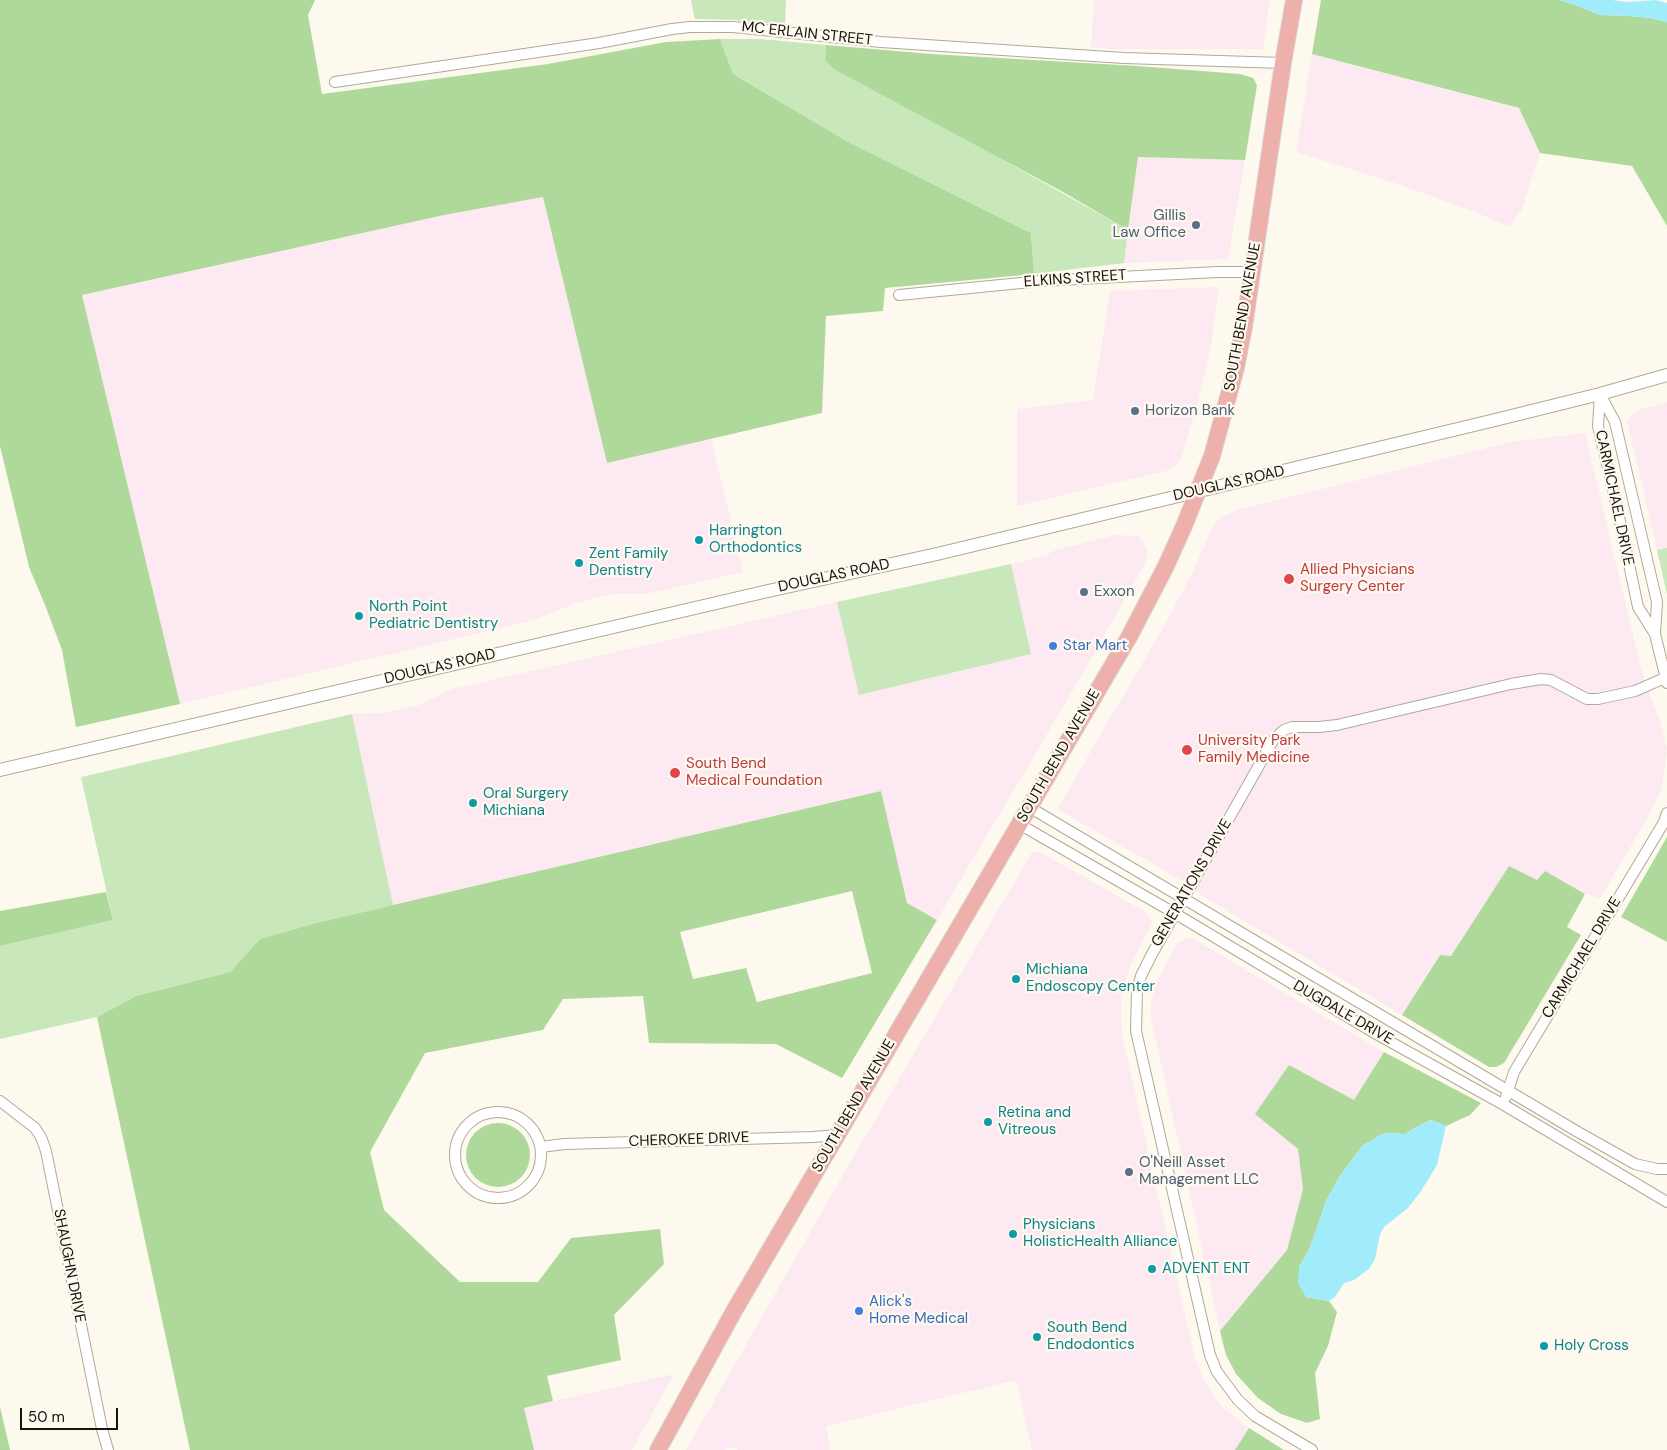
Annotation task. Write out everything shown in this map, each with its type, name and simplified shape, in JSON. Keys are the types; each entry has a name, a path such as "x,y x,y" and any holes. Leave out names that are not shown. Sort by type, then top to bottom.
{"main road":[{"name":"SOUTH BEND AVENUE","path":"658,1450 734,1310 1129,637 1165,568 1199,491 1212,456 1234,376 1244,327 1294,0"}],"street":[{"name":"MC ERLAIN STREET","path":"335,82 592,45 672,29 700,26 733,27 881,42 1124,58 1283,63"},
{"name":"ELKINS STREET","path":"899,295 1041,281 1252,272"},
{"name":"DOUGLAS ROAD","path":"0,770 768,591 937,554 1600,394 1667,375"},
{"name":"CARMICHAEL DRIVE","path":"1600,394 1615,422 1657,602 1655,634"},
{"name":"CARMICHAEL DRIVE","path":"1600,394 1598,426 1638,607 1655,634 1667,679"},
{"path":"1617,507 1634,503"},
{"name":"GENERATIONS DRIVE","path":"1312,1450 1254,1416 1226,1386 1217,1372 1210,1355 1203,1332 1139,1046 1135,1022 1137,990 1141,976 1274,739 1284,730 1292,727 1337,725 1541,678 1552,680 1587,699 1598,699 1635,691 1667,679"},
{"name":"DUGDALE DRIVE","path":"1029,807 1507,1091 1635,1164 1667,1169"},
{"name":"CARMICHAEL DRIVE","path":"1504,1105 1514,1072 1664,822 1667,813"},
{"name":"DUGDALE DRIVE","path":"1019,824 1176,914 1378,1034 1504,1105 1667,1202"},
{"name":"SHAUGHN DRIVE","path":"0,1101 35,1128 42,1137 108,1450"},
{"path":"490,1112 504,1112 517,1116 528,1124 536,1134 541,1147 540,1166 533,1182 524,1191 506,1198 488,1198 476,1194 459,1176 455,1163 455,1149 459,1136 467,1125 477,1117 490,1112"},
{"name":"CHEROKEE DRIVE","path":"541,1147 564,1144 837,1135"}],"shaded area":[{"path":"1094,0 1270,0 1263,49 1109,49 1091,47"},
{"path":"1312,54 1520,109 1540,153 1522,209 1510,227 1475,212 1395,183 1296,152"},
{"path":"1138,157 1245,160 1228,259 1124,263"},
{"path":"543,197 607,463 711,438 743,572 646,594 613,594 576,603 534,620 180,704 82,295 444,215"},
{"path":"1219,287 1211,346 1197,405 1182,456 1177,464 1170,470 1017,506 1017,409 1093,400 1110,291"},
{"path":"1667,403 1667,548 1657,550 1627,421 1637,410"},
{"path":"1585,433 1641,668 1661,725 1667,749 1662,789 1647,819 1600,898 1585,894 1545,871 1537,881 1509,866 1451,956 1439,955 1402,1015 1204,897 1174,876 1057,809 1167,621 1194,569 1214,524 1223,516 1237,510 1511,442"},
{"path":"1115,535 1138,536 1148,551 1145,564 937,920 907,904 881,791 393,905 352,714 384,713 419,705 452,689 837,602 860,695 1031,654 1011,564"},
{"path":"1032,852 1040,852 1144,911 1150,917 1152,923 1130,966 1122,992 1122,1035 1195,1359 1204,1381 1220,1405 1249,1428 1235,1450 1032,1450 1016,1380 826,1426 830,1450 737,1450 736,1447 723,1450 686,1450 844,1173"},
{"path":"1189,938 1196,940 1384,1052 1354,1100 1289,1065 1256,1114 1298,1149 1303,1189 1288,1250 1220,1331 1151,1018 1151,1003 1156,983 1178,942"},
{"path":"674,1374 632,1450 534,1450 524,1408"}],"green space":[{"path":"0,0 315,0 308,15 322,94 548,64 666,42 720,39 733,74 850,143 1031,233 1034,274 885,288 883,311 826,316 822,413 607,463 543,197 444,215 82,295 180,704 76,727 62,650 29,567 0,446"},
{"path":"691,0 786,0 785,25 735,20 695,19"},
{"path":"1321,0 1560,0 1600,15 1650,18 1667,22 1667,226 1632,166 1540,153 1519,108 1312,54"},
{"path":"720,39 760,39 826,45 825,60 1128,230 1124,263 1034,274 1031,233 850,143 733,74"},
{"path":"826,45 931,54 1240,74 1253,78 1257,85 1245,160 1138,157 1128,230 1063,192 834,69 825,60"},
{"path":"1667,548 1667,594 1657,550"},
{"path":"1011,564 1031,654 859,695 837,602"},
{"path":"352,714 393,905 316,923 260,939 230,972 136,996 97,1017 0,1039 0,946 113,920 81,777"},
{"path":"881,791 907,903 937,920 842,1078 776,1044 649,1043 643,996 563,999 543,1030 425,1053 370,1152 384,1210 460,1282 538,1282 571,1238 660,1229 664,1264 614,1315 621,1360 547,1376 553,1401 524,1408 534,1450 190,1450 97,1017 136,996 230,972 260,939 316,923","holes":["852,891 872,973 757,1002 746,968 693,979 680,932"]},
{"path":"1667,837 1667,942 1621,917"},
{"path":"1509,866 1537,880 1545,871 1585,894 1567,927 1581,935 1504,1063 1496,1067 1489,1067 1402,1015 1440,955 1451,956"},
{"path":"106,892 113,920 0,946 0,911"},
{"path":"1384,1052 1481,1103 1470,1115 1446,1126 1431,1120 1405,1134 1385,1133 1363,1145 1340,1176 1327,1199 1309,1250 1299,1267 1306,1297 1329,1301 1337,1312 1328,1346 1315,1373 1320,1419 1307,1423 1281,1414 1258,1398 1236,1374 1226,1355 1220,1331 1287,1250 1303,1189 1298,1149 1255,1114 1289,1065 1354,1100"},
{"path":"492,1123 504,1123 521,1132 528,1143 530,1155 528,1167 521,1178 504,1187 492,1187 480,1182 471,1173 466,1161 466,1149 471,1137 480,1128"},
{"path":"0,1407 10,1450 0,1450"},
{"path":"1249,1428 1284,1450 1235,1450"}],"water":[{"path":"1560,0 1612,0 1627,2 1656,0 1667,3 1667,22 1650,18 1600,15"},
{"path":"1432,1120 1446,1126 1437,1165 1408,1208 1384,1227 1380,1234 1375,1259 1369,1269 1354,1280 1344,1283 1335,1297 1329,1301 1306,1297 1298,1283 1299,1267 1309,1250 1327,1199 1340,1176 1363,1145 1385,1133 1405,1134"}],"place":[{"name":"Gillis Law Office","path":"1196,225"},
{"name":"Horizon Bank","path":"1135,411"},
{"name":"Harrington Orthodontics","path":"699,540"},
{"name":"Zent Family Dentistry","path":"579,563"},
{"name":"Allied Physicians Surgery Center","path":"1289,579"},
{"name":"Exxon","path":"1084,592"},
{"name":"North Point Pediatric Dentistry","path":"359,616"},
{"name":"Star Mart","path":"1053,646"},
{"name":"University Park Family Medicine","path":"1187,750"},
{"name":"South Bend Medical Foundation","path":"675,773"},
{"name":"Oral Surgery Michiana","path":"473,803"},
{"name":"Michiana Endoscopy Center","path":"1016,979"},
{"name":"Retina and Vitreous","path":"988,1122"},
{"name":"O'Neill Asset Management LLC","path":"1129,1172"},
{"name":"Physicians HolisticHealth Alliance","path":"1013,1234"},
{"name":"ADVENT ENT","path":"1152,1269"},
{"name":"Alick's Home Medical","path":"859,1311"},
{"name":"South Bend Endodontics","path":"1037,1337"},
{"name":"Holy Cross","path":"1544,1346"}]}
